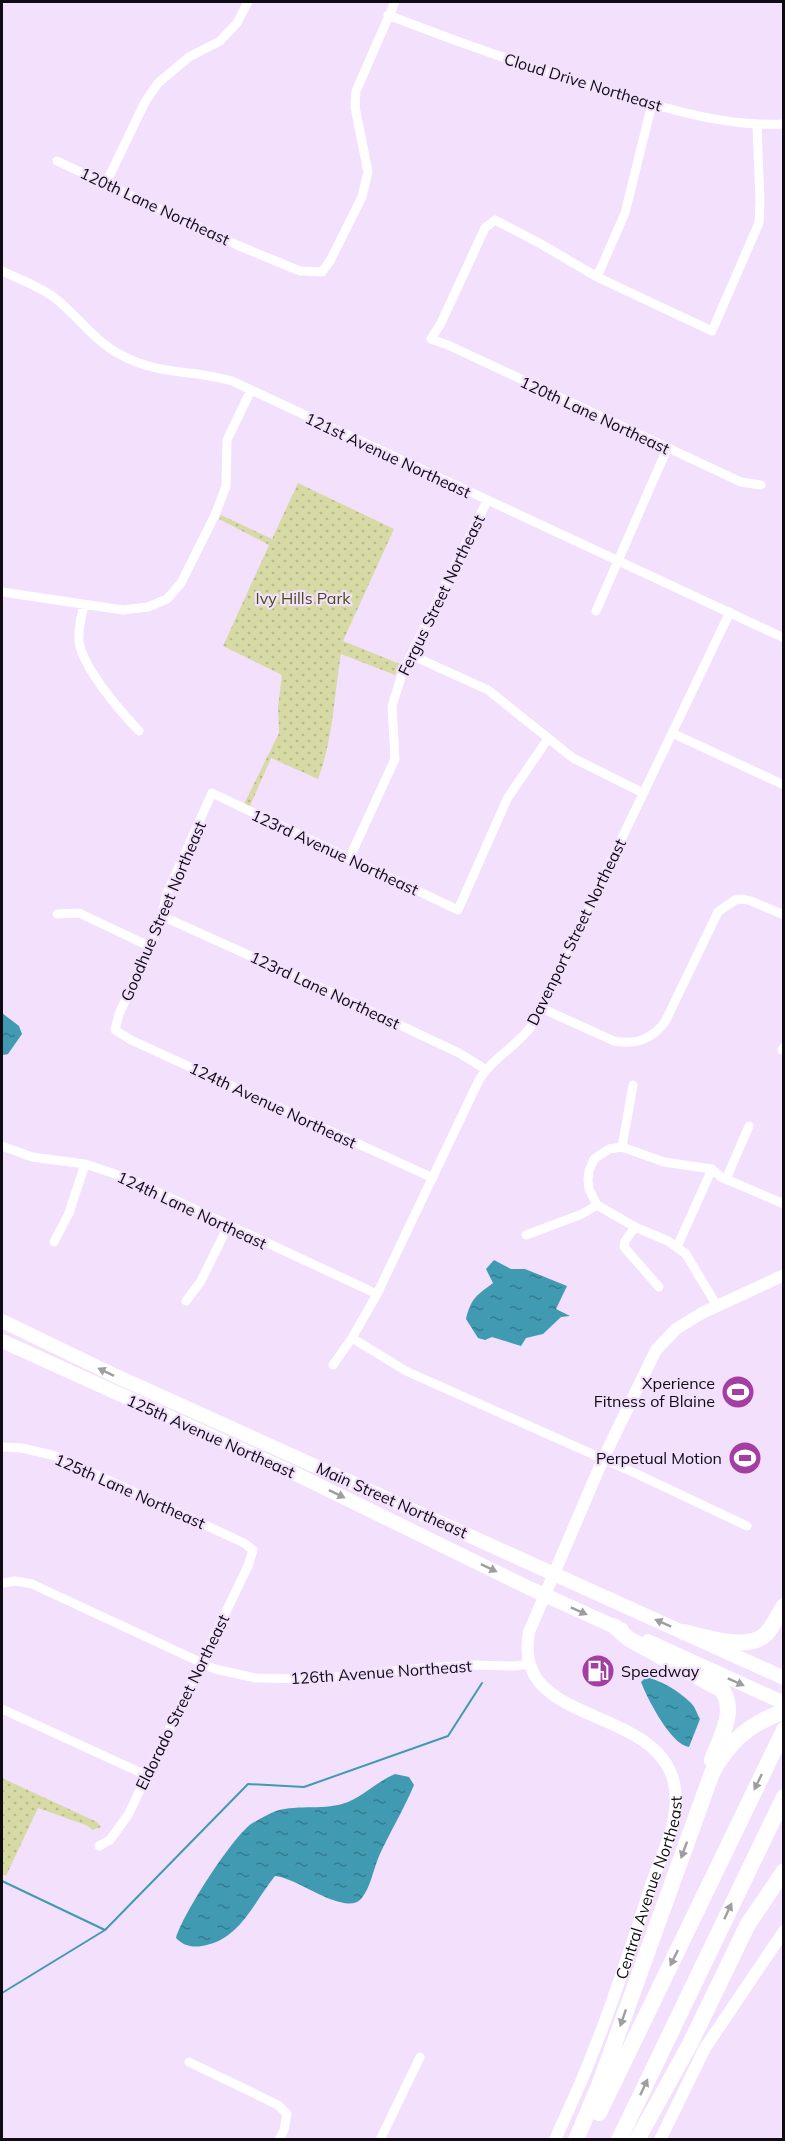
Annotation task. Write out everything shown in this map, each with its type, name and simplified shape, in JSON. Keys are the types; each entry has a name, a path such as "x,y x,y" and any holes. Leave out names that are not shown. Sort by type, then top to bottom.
{"highway":[{"path":"684,1632 729,1642 756,1641 766,1634 783,1606"},
{"path":"614,1626 629,1639 716,1685 727,1697 729,1706 726,1720 707,1772 694,1820"},
{"path":"576,2139 600,2083 712,1773 729,1746 779,1704"},
{"path":"586,2139 783,1730"},
{"path":"619,2139 783,1797"},
{"path":"637,2139 702,2019 748,1924 783,1871"}],"main road":[{"name":"Main Street Northeast","path":"2,1322 116,1376 783,1678"},
{"name":"125th Avenue Northeast","path":"2,1341 302,1477 420,1534"},
{"name":"Main Street Northeast","path":"420,1534 544,1595 779,1704"}],"street":[{"path":"106,183 146,102 158,83 189,57 220,40 237,23 248,2"},
{"path":"388,15 395,2"},
{"name":"120th Lane Northeast","path":"57,160 237,245 300,272 320,272 330,261 362,197 368,172 355,108 356,91 388,15"},
{"name":"Cloud Drive Northeast","path":"388,15 530,67 652,104 696,116 757,125 783,124"},
{"path":"652,104 625,213 597,277 712,331 759,223 757,125"},
{"name":"120th Lane Northeast","path":"597,277 494,215 485,228 441,323 430,339 448,345 741,482 761,485"},
{"name":"121st Avenue Northeast","path":"2,271 53,296 98,340 128,359 166,371 218,377 251,390 783,638"},
{"path":"2,592 123,610 139,609 167,598 181,583 215,515 226,486 227,440 251,390"},
{"path":"596,611 667,449"},
{"name":"Fergus Street Northeast","path":"350,859 395,759 392,706 403,671 487,501"},
{"path":"84,605 79,628 83,656 126,717 139,731"},
{"name":"Davenport Street Northeast","path":"333,1365 352,1338 377,1294 485,1070 525,1035 541,1008 730,612"},
{"path":"411,655 488,690 516,711 547,740 573,758 643,793"},
{"path":"672,733 783,785"},
{"name":"123rd Avenue Northeast","path":"212,793 458,910 507,799 547,740"},
{"name":"Goodhue Street Northeast","path":"115,1030 120,1014 152,947 167,893 212,793"},
{"path":"541,1008 614,1041 625,1043 644,1040 652,1036 665,1022 718,912 735,900 751,901 783,915"},
{"path":"57,915 79,913 152,947"},
{"name":"123rd Lane Northeast","path":"162,916 459,1053 485,1070"},
{"name":"124th Avenue Northeast","path":"115,1030 131,1040 433,1178"},
{"path":"622,1147 633,1085"},
{"path":"726,1179 749,1126"},
{"name":"124th Lane Northeast","path":"2,1146 32,1157 85,1164 130,1179 377,1294"},
{"path":"717,1306 686,1254 597,1205 589,1190 589,1171 594,1159 609,1149 622,1147 664,1162 712,1169 721,1177 783,1204"},
{"path":"54,1242 69,1213 85,1164"},
{"path":"677,1247 712,1169"},
{"path":"526,1235 582,1214 597,1205"},
{"path":"186,1301 201,1281 228,1226"},
{"path":"635,1227 625,1241 624,1247 658,1287"},
{"path":"528,1664 526,1652 529,1632 544,1595 603,1459 656,1350 676,1329 717,1306 783,1275"},
{"path":"352,1338 406,1371 603,1459 747,1527"},
{"name":"125th Lane Northeast","path":"2,1448 22,1448 56,1456 244,1543 253,1550"},
{"name":"Eldorado Street Northeast","path":"99,1846 110,1840 128,1815 248,1566 253,1550"},
{"name":"126th Avenue Northeast","path":"2,1583 16,1581 32,1584 201,1662 235,1675 293,1680 422,1668 528,1664"},
{"name":"Central Avenue Northeast","path":"528,1664 537,1681 551,1694 638,1736 654,1748 669,1769 676,1797 673,1827 651,1885 615,1996 594,2051 555,2139"},
{"path":"2,1709 148,1776"},
{"path":"660,2139 705,2048 783,1931"},
{"path":"380,2139 420,2057"},
{"path":"189,2062 278,2105 287,2114 284,2130 279,2139"}],"green space":[{"name":"Ivy Hills Park","path":"298,483 394,529 343,641 400,664 395,675 341,654 330,733 318,779 271,758 250,806 244,804 279,733 278,707 282,675 223,646 269,545 219,519 221,515 272,539"},
{"path":"2,1778 97,1822 101,1827 92,1830 88,1826 38,1808 6,1876 2,1873"}],"water":[{"path":"2,1013 19,1026 22,1034 8,1054 2,1055"},
{"path":"494,1260 511,1269 525,1269 567,1286 556,1309 570,1316 561,1317 543,1334 526,1338 521,1346 492,1337 485,1340 478,1338 466,1319 475,1298 493,1283 486,1269"},
{"path":"646,1677 669,1686 693,1706 700,1719 689,1747 675,1738 660,1720 641,1682"},
{"path":"395,1774 409,1777 414,1785 379,1856 367,1889 359,1901 344,1903 335,1901 291,1880 275,1876 245,1919 226,1936 198,1947 188,1945 176,1938 188,1912 209,1878 242,1832 251,1824 273,1812 285,1809 339,1805 348,1802"}],"waterway":[{"path":"2,1993 105,1930 248,1784 304,1787 448,1736 482,1683"},
{"path":"2,1881 105,1930"}],"place":[{"name":"Xperience Fitness of Blaine","path":"738,1392"},
{"name":"Perpetual Motion","path":"745,1458"},
{"name":"Speedway","path":"598,1671"}]}
